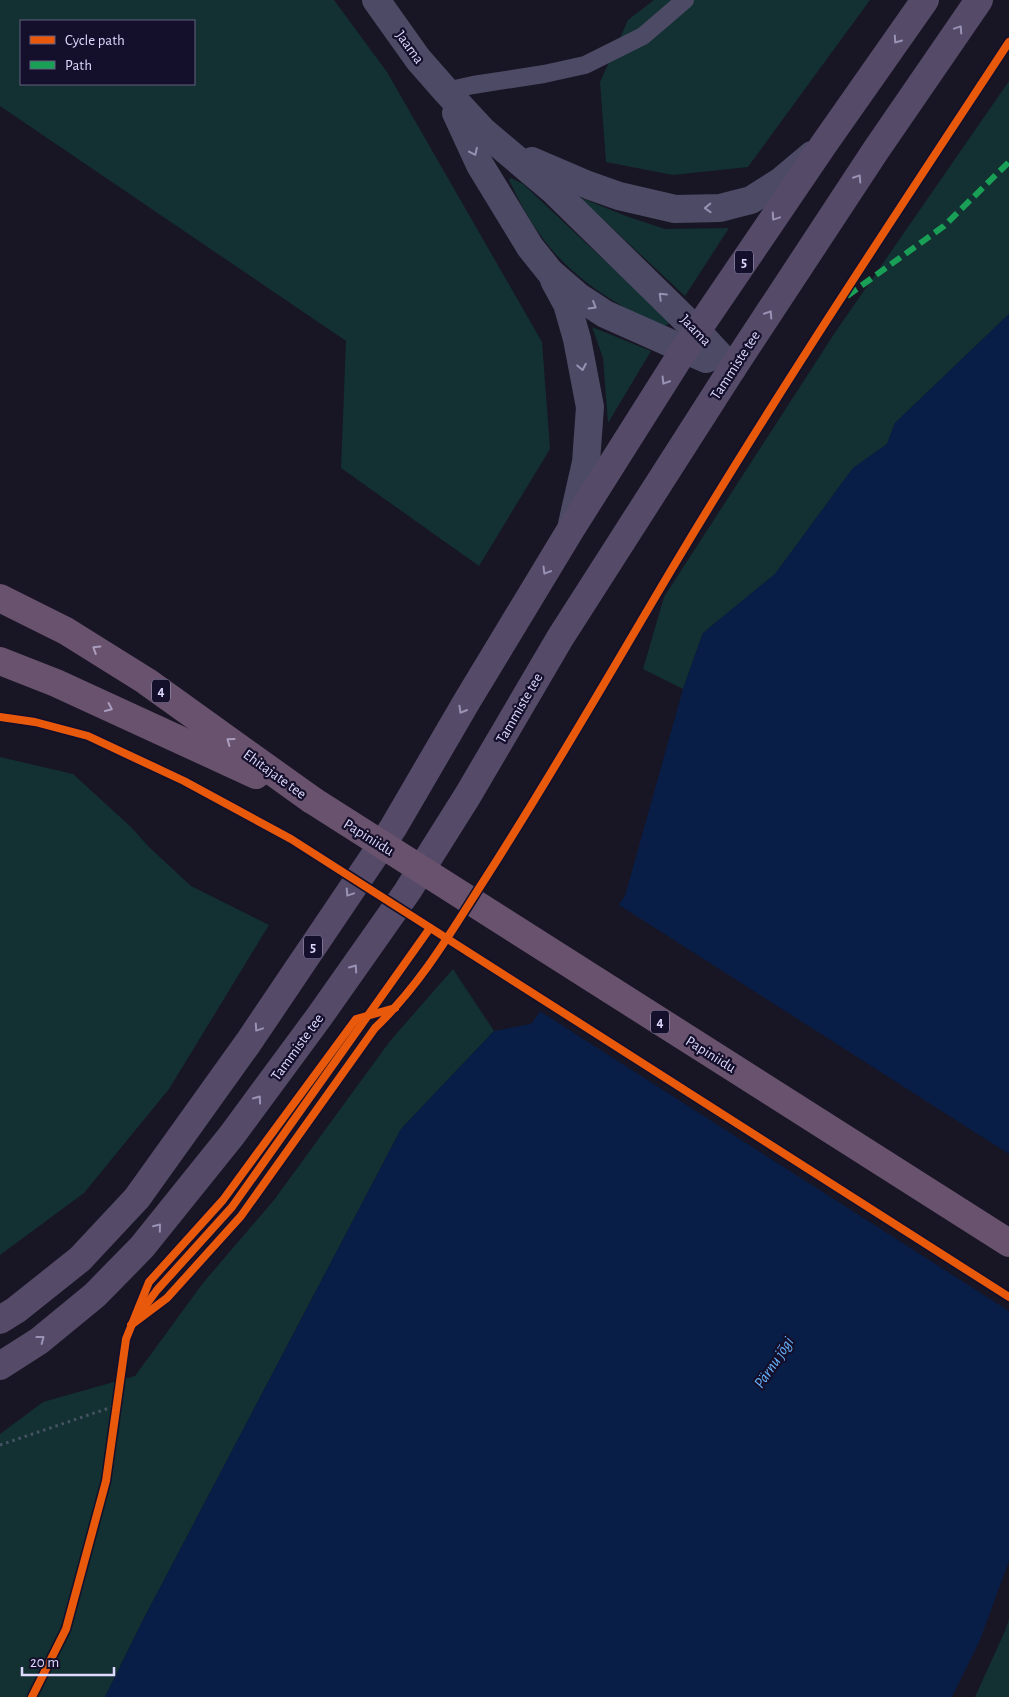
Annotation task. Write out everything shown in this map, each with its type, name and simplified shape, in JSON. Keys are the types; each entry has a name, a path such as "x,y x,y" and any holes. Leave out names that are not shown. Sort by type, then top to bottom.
{"highway":[{"name":"Ehitajate tee","path":"0,598 66,631 146,681 312,800"},
{"name":"Ehitajate tee","path":"0,661 65,687 312,800"},
{"name":"Papiniidu","path":"312,800 1009,1243"}],"main road":[{"name":"5","path":"0,1320 16,1310 80,1259 143,1190 248,1043 393,828 472,692 571,529 691,340 824,144 925,0"},
{"name":"Tammiste tee","path":"0,1366 39,1340 95,1295 142,1247 232,1135 313,1025 407,892 468,795 560,638 732,369 876,150 979,0"}],"street":[{"name":"Jaama","path":"376,0 418,59 483,131 553,190 691,340 732,369"},
{"name":"Jaama","path":"446,92 480,165 530,247 550,272 579,297 606,314 691,340"},
{"name":"Jaama","path":"506,150 619,196 675,209 720,208 751,200 781,181 824,144"},
{"name":"Jaama","path":"550,272 567,304 577,339 590,406 586,462 571,529"}],"lane":[{"path":"446,92 585,65 643,36 685,0"},
{"path":"0,675 33,674"}],"path":[{"path":"114,1416 117,1397"},
{"path":"0,1445 115,1406"}],"green space":[{"path":"0,0 334,0 387,72 542,342 550,449 479,566 341,468 346,341 0,106"},
{"path":"654,0 870,0 748,167 673,175 606,162 600,82 628,20"},
{"path":"1009,81 1009,314 895,423 887,444 853,468 775,574 703,633 683,689 643,669 664,597 834,334"},
{"path":"511,178 523,184 665,317 669,324 662,327 613,301 569,267 534,226 509,180"},
{"path":"579,197 665,229 729,228 685,296"},
{"path":"592,327 651,351 608,423 603,358"},
{"path":"0,757 73,774 191,886 269,925 169,1089 84,1193 0,1255"},
{"path":"453,969 494,1031 401,1129 143,1620 105,1697 0,1697 0,1434 43,1402 135,1376 203,1283 274,1200 390,1041"},
{"path":"1009,1619 1009,1697 975,1697 1005,1631"}],"water":[{"name":"Pärnu jõgi","path":"1009,314 1009,1561 980,1640 952,1697 105,1697 143,1620 401,1129 494,1031 531,1024 625,896 683,689 703,633 775,574 853,468 887,444 895,423"}],"pier":[{"path":"616,903 1009,1154 1009,1311 538,1010"}],"marked path":[{"path":"847,296 944,226 1009,162"}],"cycle path":[{"path":"131,1325 167,1298 241,1216 375,1028 391,1012 434,958 529,810 744,451 1009,42"},
{"path":"0,717 35,722 88,736 184,781 291,839 1009,1297"},
{"path":"143,1309 157,1290 232,1207 430,928"},
{"path":"32,1697 66,1629 106,1481 126,1339 149,1282 223,1200 356,1019 395,1008"}]}
